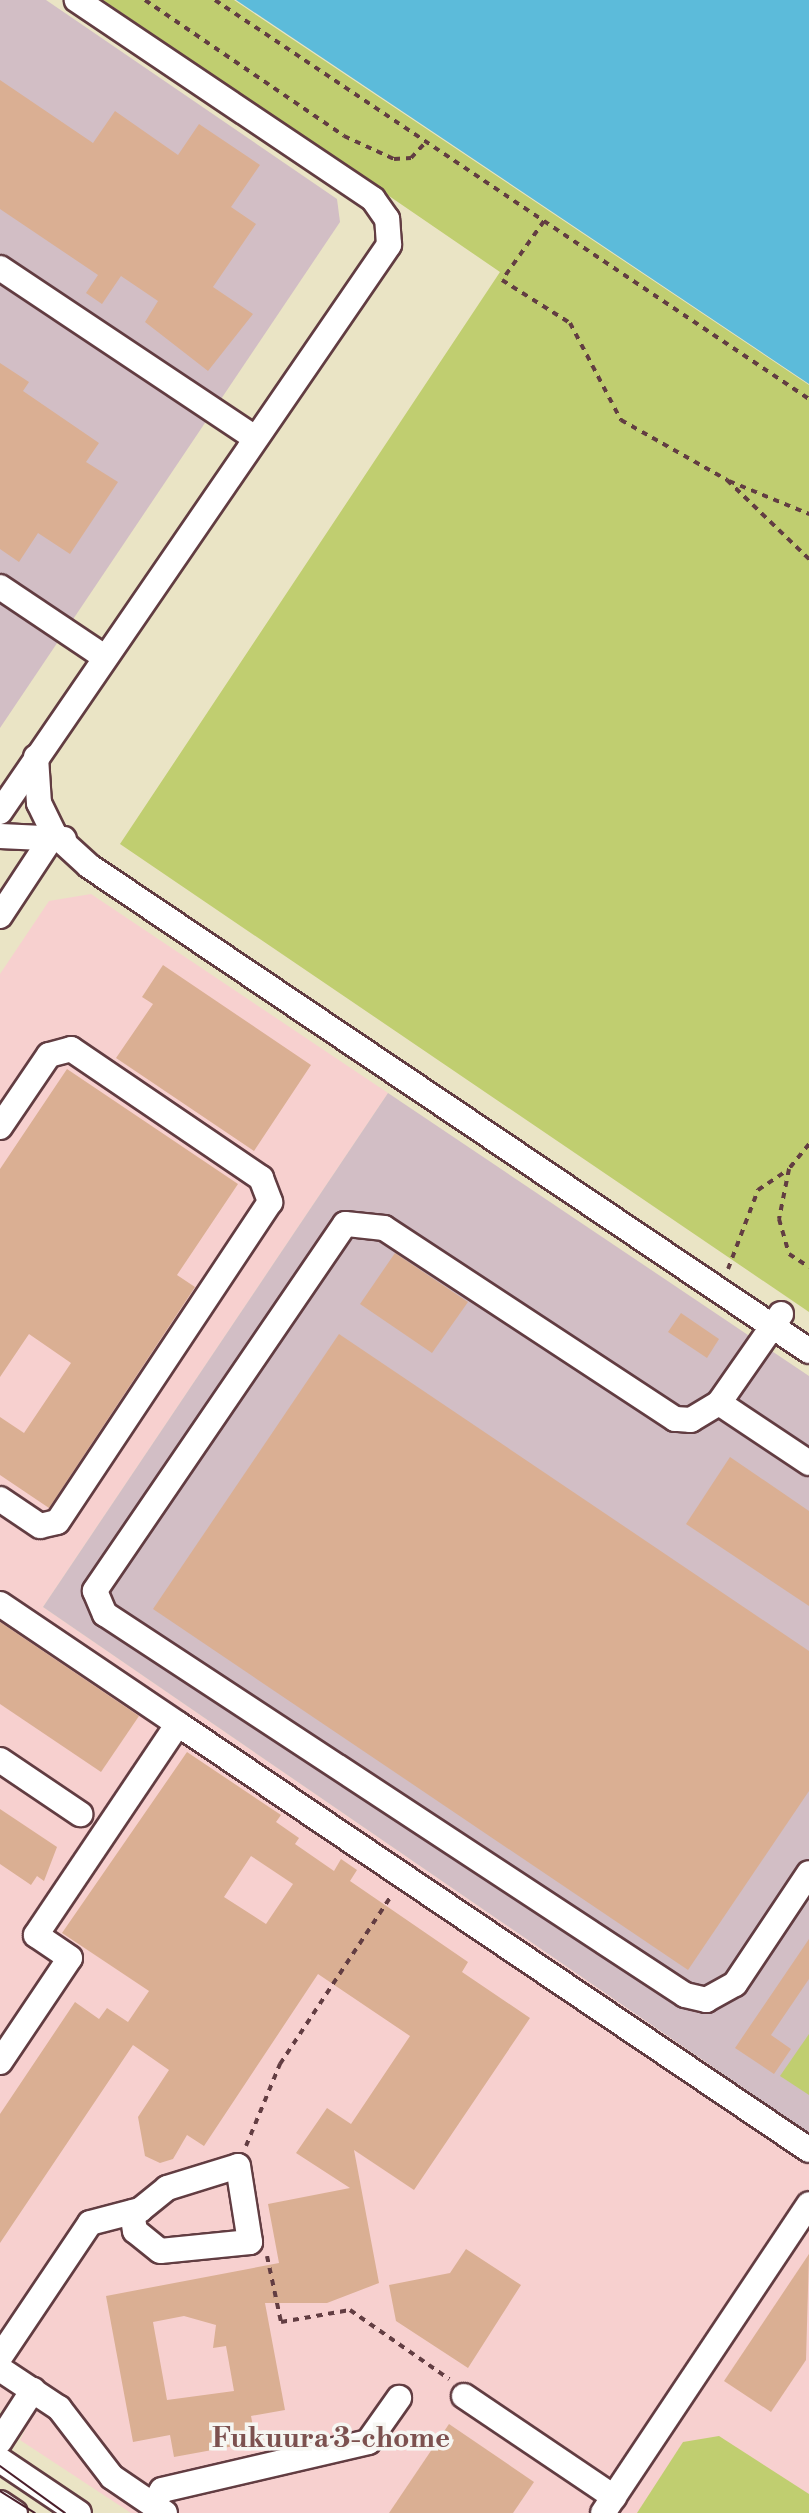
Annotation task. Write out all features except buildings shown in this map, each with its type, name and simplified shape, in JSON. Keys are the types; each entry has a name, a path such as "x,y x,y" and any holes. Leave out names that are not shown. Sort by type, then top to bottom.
{"street":[{"path":"0,812 253,437 389,245 387,219 373,199 77,0"},
{"path":"0,268 253,437"},
{"path":"0,587 103,656"},
{"path":"36,757 39,803 54,834 89,866 777,1320 809,1333"},
{"path":"0,916 54,834"},
{"path":"0,836 54,834 97,854 724,1275 809,1351"},
{"path":"0,1127 49,1055 71,1049 261,1178 270,1202 62,1517 40,1526 0,1499"},
{"path":"777,1320 719,1403 691,1420 661,1413 384,1228 345,1224 97,1583 96,1600 105,1614 303,1748 685,1995 706,2000 735,1984 809,1873"},
{"path":"719,1403 809,1463"},
{"path":"0,1604 809,2150"},
{"path":"0,2062 70,1958 36,1935 178,1724"},
{"path":"0,1760 80,1814"},
{"path":"0,2357 90,2223 132,2212 167,2188 238,2166 250,2242 160,2251 135,2231 132,2212"},
{"path":"464,2396 608,2505 809,2204"},
{"path":"0,2369 59,2408 112,2477 159,2509 162,2490 368,2442 399,2398"},
{"path":"0,2441 33,2390"},
{"path":"0,2460 79,2513"},
{"path":"0,2503 15,2513"}],"path":[{"path":"145,0 344,136 394,159 411,158 426,142"},
{"path":"215,0 809,399"},
{"path":"544,221 502,280 570,323 621,420 727,480 809,514"},
{"path":"727,480 809,559"},
{"path":"724,1275 758,1190 789,1169 809,1144"},
{"path":"789,1169 779,1219 789,1254 809,1267"},
{"path":"238,2166 280,2064 404,1876"},
{"path":"250,2242 266,2253 281,2322 350,2310 464,2396"}],"shaded area":[{"path":"0,0 46,0 337,199 340,222 0,728"},
{"path":"91,894 388,1093 43,1607 809,2133 809,2513 131,2513 20,2440 26,2428 0,2410 0,974 49,901"},
{"path":"388,1093 809,1376 809,2133 43,1607"}],"green space":[{"path":"103,0 234,0 809,385 809,1312 120,844 500,272"},
{"path":"809,2034 809,2095 780,2076"},
{"path":"719,2436 809,2494 809,2513 637,2513 683,2442"}],"water":[{"path":"236,0 809,0 809,384"}],"tram line":[{"path":"0,2466 65,2513"},
{"path":"0,2491 35,2513"}],"district":[{"name":"Fukuura 3-chome","path":"331,2439"}]}
